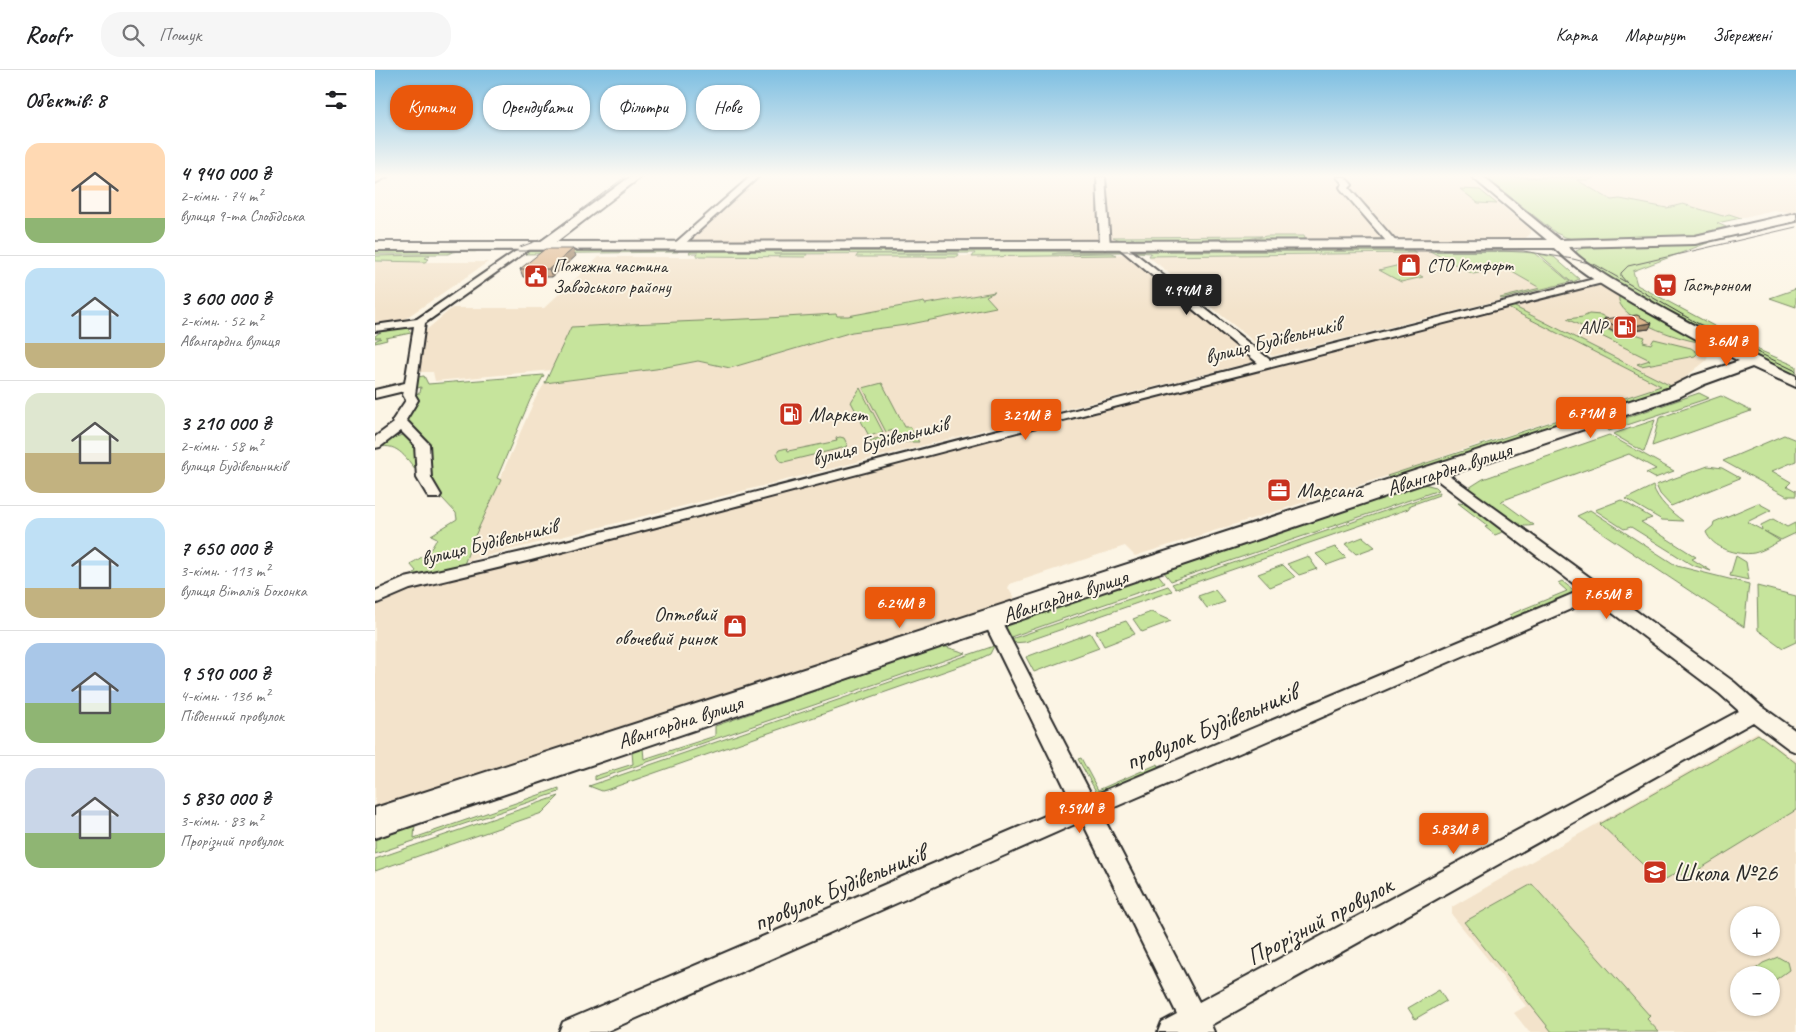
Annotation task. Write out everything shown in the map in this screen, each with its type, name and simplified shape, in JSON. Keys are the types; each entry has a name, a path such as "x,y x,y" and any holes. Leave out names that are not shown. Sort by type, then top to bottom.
{"street":[{"path":"543,246 575,222"},
{"path":"677,246 704,222"},
{"path":"1104,222 1105,246"},
{"path":"1375,222 1395,246"},
{"path":"1531,222 1602,280 1715,344 1796,382"},
{"path":"375,246 1395,246 1557,244 1695,240 1775,222"},
{"path":"375,328 420,322 528,246"},
{"path":"1122,246 1267,364"},
{"name":"вулиця Будівельників","path":"375,598 382,593 405,584 559,548 1267,364 1602,280"},
{"path":"420,322 415,342 409,396 412,400 399,421 422,444 424,455 423,478 434,495"},
{"path":"1699,380 1714,361 1715,344"},
{"name":"Авангардна вулиця","path":"375,823 1437,473 1673,393 1699,380 1752,362"},
{"path":"375,394 411,385"},
{"path":"375,444 401,424"},
{"path":"1437,473 1727,688 1754,712 1796,743"},
{"name":"провулок Будівельників","path":"573,1032 1088,808 1597,592"},
{"path":"992,620 1197,1026"},
{"name":"Прорізний провулок","path":"1172,1032 1197,1026 1754,712"}],"shaded area":[{"path":"708,222 1101,222 1102,235 1091,243 689,242 690,238"},
{"path":"1106,222 1521,222 1530,229 1531,233 1526,238 1518,241 1223,242 1219,240 1205,240 1203,243 1115,241 1107,234"},
{"path":"1542,222 1723,222 1718,223 1726,227 1694,235 1696,237 1570,239 1556,233"},
{"path":"1430,251 1473,274 1505,268 1544,289 1272,356 1149,257 1151,253"},
{"path":"807,254 858,254 857,257 1127,254 1256,361 466,561 473,540 535,399 545,383 656,369 698,361 730,368 852,332 906,325 995,307 986,296 994,293 925,304 923,302 848,316 836,316 836,314 741,321 640,323 571,327 552,370 435,381 433,372 419,372 420,338 424,332 452,308 544,308 599,257 805,257"},
{"path":"375,262 488,262 400,322 375,324"},
{"path":"1597,283 1706,346 1708,352 1707,360 1673,387 1511,305"},
{"path":"1508,308 1661,386 1135,556 1125,546 1010,584 1008,588 1016,601 375,815 375,602 382,597"},
{"name":"Школа №26","path":"1757,732 1796,761 1796,1032 1529,1032 1514,1013 1526,1006 1452,915 1452,907"}],"green space":[{"path":"1542,222 1722,222 1717,223 1726,227 1694,235 1696,237 1576,240 1556,233"},
{"path":"1262,236 1235,242 1231,242 1228,238 1206,239 1198,243 1162,243 1183,239 1147,243 1131,238 1145,243 1127,243 1113,237"},
{"path":"1266,236 1304,236 1307,243 1237,243"},
{"path":"1710,242 1633,271 1637,285 1761,351 1796,366 1796,377 1620,286 1599,273 1581,258 1576,251 1585,247"},
{"path":"1114,248 1122,252 1052,254 1112,253 1117,255 972,257 975,253 774,254 807,254 805,257 696,256 698,253 689,253 693,249"},
{"path":"1131,248 1410,248 1416,253 1149,256 1151,253 1135,252"},
{"path":"484,249 475,252 457,251 448,254 375,254 375,250"},
{"path":"532,249 680,249 678,252 523,254"},
{"path":"1430,251 1535,253 1570,282 1502,299 1500,298 1540,288 1505,268 1473,274"},
{"path":"858,254 959,255 958,257 856,257"},
{"path":"1539,254 1554,257 1579,279 1573,282 1570,281"},
{"path":"430,255 425,258 429,259 425,262 375,261 375,256"},
{"path":"1400,265 1423,277 1401,282 1379,270"},
{"path":"1796,289 1796,307 1770,298"},
{"path":"995,292 986,296 996,307 906,325 852,332 730,368 698,361 656,369 545,383 571,327 836,314 837,316 848,316 924,302 925,304"},
{"path":"1619,296 1700,342 1678,337 1637,320 1620,304"},
{"path":"1511,305 1673,387 1669,391 1393,480 1387,476 1661,386 1508,308"},
{"path":"1589,314 1601,315 1613,322 1599,324 1617,335 1632,333 1645,337 1643,342 1651,344 1654,339 1691,348 1698,353 1695,356 1641,366 1637,364 1650,360 1567,319 1583,317"},
{"path":"406,326 411,333 386,338 387,340 375,343 375,341 381,338 375,338 375,336 382,331 393,327"},
{"path":"544,375 530,400 497,478 501,480 473,540 462,570 409,579 416,571 410,564 426,554 435,543 437,538 431,535 457,519 456,513 442,498 429,497 421,485 422,475 427,466 404,424 414,394 420,393 421,387 414,389 417,377 424,376 428,384"},
{"path":"882,383 905,427 910,427 919,442 871,442 870,440 896,434 894,430 886,432 863,388"},
{"path":"860,388 883,432 869,436 851,402"},
{"path":"1699,393 1709,398 1609,431 1602,426"},
{"path":"1721,396 1751,411 1652,446 1659,418"},
{"path":"1655,420 1644,452 1613,434"},
{"path":"410,433 420,447 417,471 394,448 382,447 375,449 375,445 385,440"},
{"path":"1609,435 1674,471 1655,478 1646,473 1656,469 1629,454 1501,501 1534,525 1528,526 1512,522 1464,491 1483,479"},
{"path":"1784,435 1796,440 1796,461 1772,471 1791,482 1787,486 1796,491 1796,496 1787,496 1723,461"},
{"path":"836,438 844,438 847,444 846,447 784,462 780,461 777,453 779,450 787,448 788,451 837,441"},
{"path":"1708,466 1722,468 1740,478 1671,506 1660,494 1656,485"},
{"path":"1424,484 1436,487 1439,490 1171,581 1163,571"},
{"path":"1653,486 1662,501 1683,521 1662,520 1626,499"},
{"path":"1440,492 1439,495 1411,505 1408,509 1176,589 1172,584"},
{"path":"1621,500 1652,518 1641,522 1696,557 1692,559 1711,571 1692,565 1631,527 1624,529 1595,510"},
{"path":"1458,503 1468,504 1505,531 1495,535 1485,527 1488,526"},
{"path":"1758,503 1771,510 1747,522 1762,530 1761,525 1773,519 1787,527 1795,523 1796,533 1781,540 1764,531 1780,541 1761,551 1748,554 1726,550 1709,538 1706,532 1713,526 1714,522"},
{"path":"1590,510 1677,566 1749,584 1744,627 1577,516"},
{"path":"1363,537 1375,547 1356,554 1345,544"},
{"path":"1335,547 1346,558 1327,565 1316,554"},
{"path":"1308,556 1317,569 1299,575 1287,564"},
{"path":"1736,556 1746,562 1749,580 1730,576"},
{"path":"1283,565 1295,577 1270,587 1258,574"},
{"path":"1157,573 1165,583 1005,639 1004,629 1013,621"},
{"path":"1562,581 1577,593 1516,622 1509,615 1567,591 1558,583"},
{"path":"1168,586 1172,591 1025,642 1013,643 1008,640"},
{"path":"1757,586 1796,596 1796,642 1783,648 1758,630"},
{"path":"1215,590 1225,602 1207,608 1198,596"},
{"path":"1151,612 1171,621 1142,632 1133,619"},
{"path":"1126,621 1135,634 1104,646 1096,631"},
{"path":"1090,633 1099,648 1034,672 1026,657"},
{"path":"943,646 966,653 595,780 595,776 633,764 632,752 643,748 644,759 715,736 715,726"},
{"path":"994,646 990,654 977,660 606,790 602,791 589,786"},
{"path":"1758,734 1796,763 1796,810 1685,878 1678,872 1664,880 1658,879 1600,824"},
{"path":"1081,758 1098,790 1158,764 1162,773 1098,795 1078,759"},
{"path":"559,788 559,792 375,854 375,837 415,824 414,838"},
{"path":"559,796 542,813 375,871 375,859"},
{"path":"1532,884 1650,1016 1647,1019 1659,1032 1552,1032 1464,922"},
{"path":"1778,957 1787,962 1789,970 1780,976 1780,966 1759,966"},
{"path":"1439,990 1446,1001 1415,1019 1408,1008"}],"building":[{"path":"545,249 573,249 549,269 520,269"},
{"path":"1637,315 1652,323 1618,328 1604,319"}],"tram line":[{"path":"520,247 542,239 565,222"},
{"path":"1627,283 1621,276 1621,273 1628,266 1796,227"},
{"path":"375,251 1523,251 1573,259 1596,265 1627,283"},
{"path":"1627,283 1697,323 1796,371"}],"place":[{"name":"СТО Комфорт","path":"1409,265"},
{"name":"Пожежна частина Заводського району","path":"536,276"},
{"name":"Гастроном","path":"1665,285"},
{"name":"ANP","path":"1625,327"},
{"name":"Маркет","path":"791,414"},
{"name":"Марсана","path":"1279,490"},
{"name":"Оптовий овочевий ринок","path":"735,626"},
{"name":"Школа №26","path":"1655,872"}]}
